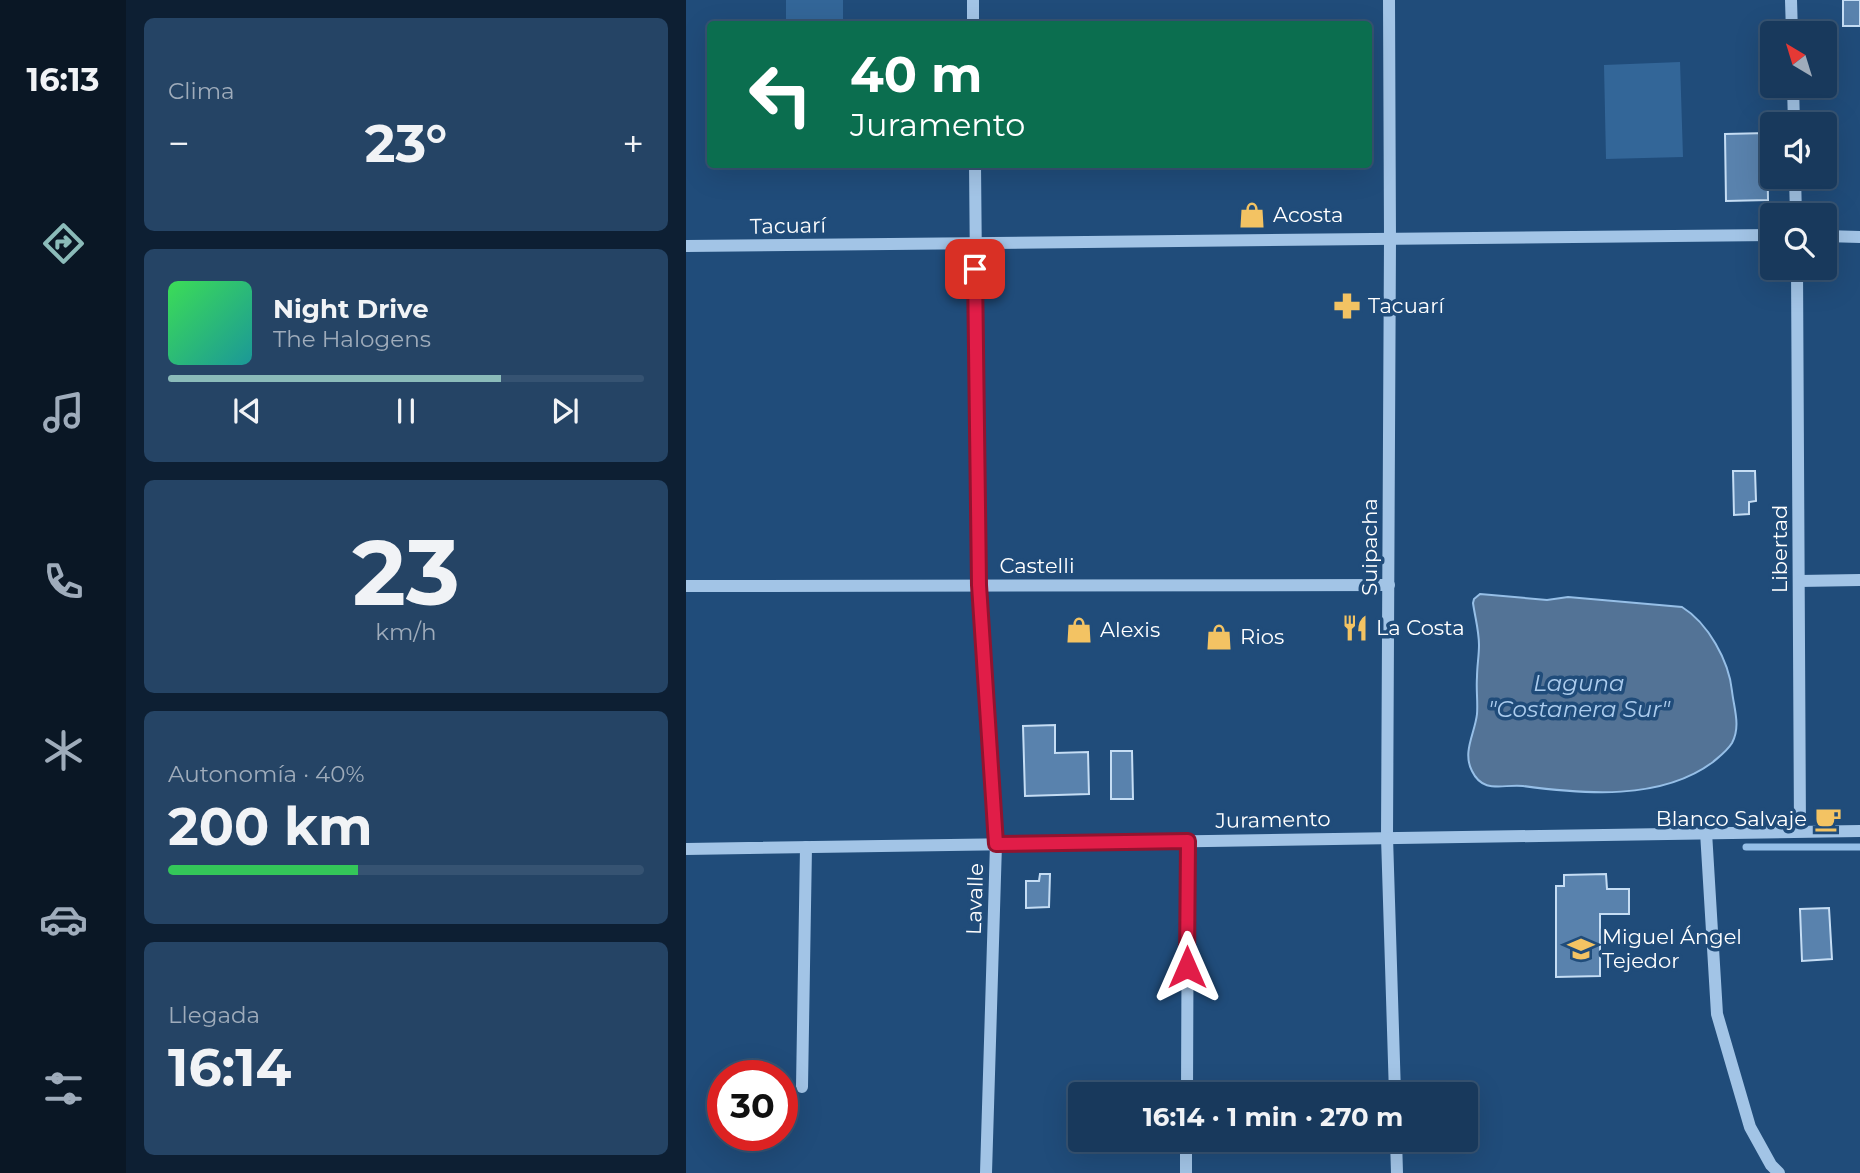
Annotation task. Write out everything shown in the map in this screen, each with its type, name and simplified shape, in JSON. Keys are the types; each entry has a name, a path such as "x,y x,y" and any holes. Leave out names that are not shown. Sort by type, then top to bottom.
{"street":[{"path":"973,0 973,21"},
{"name":"Suipacha","path":"1389,0 1387,837 1395,1082"},
{"path":"1791,0 1792,21"},
{"name":"Lavalle","path":"975,168 979,585 996,844 986,1173"},
{"name":"Tacuarí","path":"686,246 1760,235"},
{"path":"1837,236 1860,237"},
{"name":"Libertad","path":"1797,280 1800,831"},
{"path":"1799,581 1860,580"},
{"name":"Castelli","path":"686,586 1389,585"},
{"name":"Juramento","path":"686,849 1860,831"},
{"path":"1706,832 1717,1014 1750,1127 1771,1165 1779,1173"},
{"path":"1187,1082 1188,841"},
{"path":"802,1087 806,847"},
{"path":"1186,1152 1186,1173"},
{"path":"1396,1152 1397,1173"}],"shaded area":[{"path":"786,0 843,0 843,21 786,21"},
{"path":"1680,62 1683,157 1606,159 1604,65"}],"water":[{"name":"Laguna \"Costanera Sur\"","path":"1480,594 1547,600 1568,597 1682,607 1708,633 1727,667 1736,717 1732,743 1713,762 1692,775 1646,789 1596,792 1482,783 1472,771 1468,757 1476,721 1479,649 1473,603"}],"building":[{"path":"1843,0 1860,0 1860,26 1843,26"},
{"path":"1760,133 1760,189 1768,189 1768,200 1726,201 1725,134"},
{"path":"1733,471 1755,471 1756,501 1749,502 1749,514 1734,515"},
{"path":"1055,725 1055,753 1088,752 1089,794 1025,796 1023,726"},
{"path":"1111,751 1132,751 1133,799 1111,799"},
{"path":"1040,874 1050,874 1049,907 1026,908 1026,881 1039,881"},
{"path":"1606,874 1607,889 1629,889 1629,914 1600,914 1600,976 1556,977 1556,886 1564,886 1564,875"},
{"path":"1829,908 1832,959 1802,961 1800,909"}],"waterway":[{"path":"1746,847 1860,847"}],"place":[{"name":"Acosta","path":"1252,215"},
{"name":"Tacuarí","path":"1347,306"},
{"name":"La Costa","path":"1355,628"},
{"name":"Alexis","path":"1079,630"},
{"name":"Rios","path":"1219,637"},
{"name":"Blanco Salvaje","path":"1828,819"},
{"name":"Miguel Ángel Tejedor","path":"1581,949"}],"route":[{"path":"975,269 979,585 996,844 1188,841 1187,967"}]}
